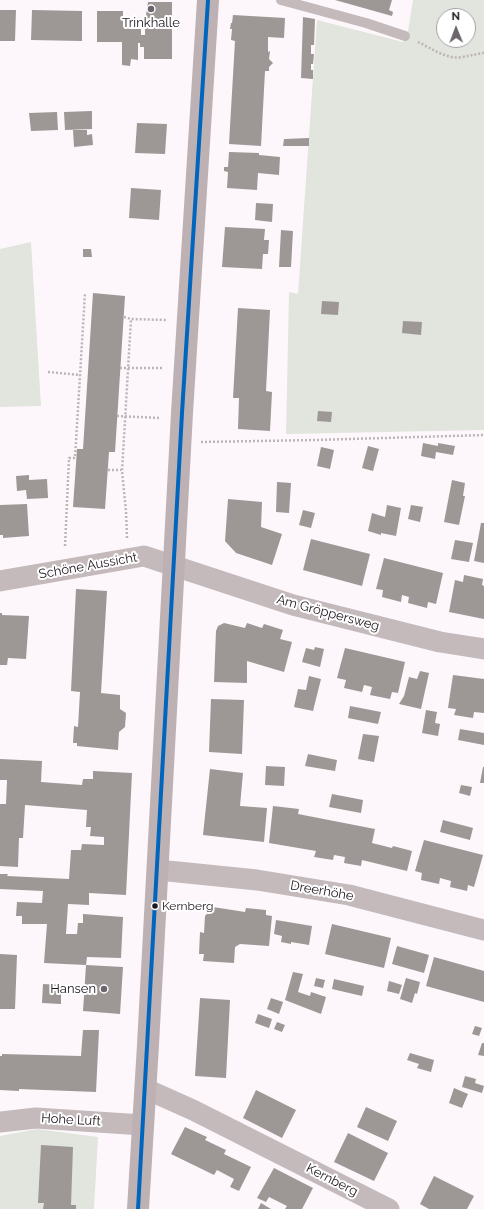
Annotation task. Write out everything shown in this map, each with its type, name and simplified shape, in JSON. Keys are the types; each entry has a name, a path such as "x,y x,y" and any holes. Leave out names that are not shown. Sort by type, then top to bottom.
{"main road":[{"path":"138,1209 146,1089 182,416 208,0"}],"street":[{"name":"Schöne Aussicht","path":"0,581 144,556 174,566"},
{"name":"Am Gröppersweg","path":"174,566 300,607 440,642 484,649"},
{"name":"Dreerhöhe","path":"158,870 257,880 349,895 484,930"},
{"name":"Kernberg","path":"146,1089 182,1105 389,1209"},
{"name":"Hohe Luft","path":"0,1122 36,1118 143,1125"}],"lane":[{"path":"281,0 366,23 405,36"}],"path":[{"path":"405,36 450,57 462,58 472,54 484,53"},
{"path":"65,546 69,458 75,458 85,293"},
{"path":"124,317 131,319 188,321"},
{"path":"127,538 122,470 131,319"},
{"path":"120,368 185,369"},
{"path":"48,372 80,375"},
{"path":"117,416 182,416"},
{"path":"181,442 484,435"},
{"path":"108,470 122,470"}],"shaded area":[{"path":"413,0 484,0 484,430 286,434 289,292 298,294 317,20 403,42 408,31"},
{"path":"31,242 41,406 0,407 0,249"},
{"path":"37,1129 98,1137 94,1209 0,1209 0,1136"}],"building":[{"path":"335,0 392,0 389,10 393,12 392,16"},
{"path":"148,2 172,2 172,59 144,59 144,47 140,47 140,43 138,43 138,60 131,59 130,66 122,65 122,42 97,42 97,11 123,11 123,27 141,29 141,35 145,35"},
{"path":"0,10 16,10 15,41 0,41"},
{"path":"32,10 82,11 82,41 31,40"},
{"path":"233,15 285,18 284,38 268,37 268,52 270,51 269,59 273,63 269,67 269,71 265,71 261,146 229,144 235,41 231,40 232,29 230,29"},
{"path":"303,17 315,19 314,45 311,45 311,54 314,54 313,64 311,64 313,79 301,78"},
{"path":"92,111 92,129 65,130 64,112"},
{"path":"57,112 58,130 31,131 29,113"},
{"path":"137,123 167,124 165,154 135,153"},
{"path":"73,130 87,130 87,135 92,134 93,145 74,147"},
{"path":"309,138 309,146 283,146 284,139"},
{"path":"229,152 259,153 259,155 280,157 279,175 258,173 257,190 227,188 228,172 224,171 224,167 228,167"},
{"path":"131,188 161,190 159,220 129,218"},
{"path":"256,203 273,204 272,222 255,220"},
{"path":"225,227 265,229 264,240 269,240 268,254 263,254 262,269 222,267"},
{"path":"281,230 293,231 291,267 279,267"},
{"path":"83,249 91,249 92,257 83,257"},
{"path":"93,293 125,296 115,452 109,452 105,509 73,507 77,449 83,449"},
{"path":"322,301 339,302 338,315 321,314"},
{"path":"238,308 270,310 266,391 272,392 270,431 238,429 239,398 233,398"},
{"path":"403,321 422,322 421,335 402,333"},
{"path":"318,411 332,412 331,422 317,421"},
{"path":"423,443 438,446 438,443 455,446 453,455 436,452 435,459 421,456"},
{"path":"368,446 379,449 373,471 362,468"},
{"path":"321,447 334,450 330,469 317,466"},
{"path":"29,475 29,480 47,479 48,498 27,499 26,490 17,491 16,476"},
{"path":"452,480 465,483 463,496 465,496 459,525 444,522"},
{"path":"277,482 291,483 289,513 276,512"},
{"path":"228,499 262,502 261,527 282,534 272,565 236,553 225,541"},
{"path":"27,504 29,536 3,538 3,535 0,535 0,505"},
{"path":"387,505 401,508 396,536 381,533 381,535 368,531 372,513 385,517"},
{"path":"411,505 423,507 420,522 408,519"},
{"path":"303,510 315,513 311,528 299,525"},
{"path":"481,523 484,523 484,563 474,561"},
{"path":"311,539 370,554 362,586 303,570"},
{"path":"455,540 473,543 469,562 451,559"},
{"path":"384,558 443,573 436,604 428,602 427,608 408,603 409,597 402,595 401,602 382,597 383,590 376,589"},
{"path":"464,575 483,579 484,619 449,612 455,580 463,582"},
{"path":"76,589 107,591 101,693 120,695 120,709 126,713 125,727 119,732 118,750 77,746 77,743 73,743 74,726 78,727 80,692 71,691"},
{"path":"0,613 2,613 2,615 29,616 26,659 8,658 7,665 0,665"},
{"path":"224,623 245,628 247,623 262,628 264,624 283,630 280,639 292,642 284,672 247,661 247,683 214,682 216,631 218,626"},
{"path":"315,647 324,649 320,667 302,662 306,648 314,650"},
{"path":"345,648 405,662 398,693 392,692 390,699 370,695 372,687 364,685 362,692 344,688 346,680 337,678"},
{"path":"420,671 429,673 421,709 399,704 404,696 409,677 417,679"},
{"path":"453,675 484,679 484,713 474,712 473,718 454,715 456,709 448,708"},
{"path":"309,676 321,679 313,711 294,707 298,689 306,690"},
{"path":"211,699 244,700 242,754 209,752"},
{"path":"350,706 381,712 378,724 348,718"},
{"path":"426,710 437,712 435,723 440,724 438,736 422,733"},
{"path":"460,729 484,733 484,745 458,740"},
{"path":"363,734 379,736 374,762 358,759"},
{"path":"308,754 337,760 335,771 305,766"},
{"path":"0,759 42,761 41,782 82,785 83,779 93,779 93,771 132,773 126,895 89,893 89,905 68,904 66,934 77,934 78,923 83,923 83,914 123,917 121,958 87,957 86,965 44,963 47,924 22,924 22,916 16,916 17,902 42,903 43,891 0,889 0,874 8,874 7,876 69,879 71,850 81,850 82,844 104,845 104,837 90,836 91,827 86,827 87,810 25,805 23,838 19,838 18,867 0,866 0,804 6,804 7,780 0,780"},
{"path":"266,766 285,767 284,786 265,785"},
{"path":"483,767 484,783 480,783"},
{"path":"210,769 243,773 240,806 267,808 264,842 203,835"},
{"path":"461,785 472,787 470,796 459,793"},
{"path":"332,794 363,800 361,813 329,807"},
{"path":"273,806 299,809 298,814 375,829 372,843 412,851 407,871 362,860 361,866 344,863 345,857 334,855 333,860 314,857 316,851 269,843"},
{"path":"443,820 473,828 470,840 440,832"},
{"path":"424,840 483,855 474,887 468,885 467,891 450,887 451,881 440,878 439,884 421,880 422,873 415,871"},
{"path":"213,907 245,912 246,908 266,910 266,915 272,916 269,946 240,944 235,947 234,963 203,961 204,954 199,954 200,932 204,933 205,916"},
{"path":"276,920 312,926 309,945 281,942 282,936 274,934"},
{"path":"332,924 391,938 384,968 325,954"},
{"path":"397,946 429,955 424,973 392,964"},
{"path":"0,954 17,955 15,1009 0,1009"},
{"path":"434,957 484,971 484,1002 426,986"},
{"path":"86,965 123,967 120,1014 83,1011"},
{"path":"293,972 303,974 298,992 310,996 311,992 326,997 321,1014 285,1000"},
{"path":"316,978 325,980 323,988 314,986"},
{"path":"406,978 420,982 417,994 415,993 412,1003 400,999"},
{"path":"334,979 364,986 362,996 332,989"},
{"path":"389,981 402,985 399,994 387,991"},
{"path":"43,984 61,985 61,1004 42,1003"},
{"path":"200,998 230,1000 226,1078 195,1076"},
{"path":"271,998 283,1002 279,1014 267,1009"},
{"path":"258,1014 272,1019 269,1028 255,1023"},
{"path":"277,1022 285,1025 282,1032 274,1029"},
{"path":"475,1026 482,1028 479,1036 472,1034"},
{"path":"83,1030 99,1030 96,1092 19,1089 19,1091 0,1090 0,1056 2,1056 2,1054 81,1056"},
{"path":"482,1043 484,1043 484,1056 478,1055"},
{"path":"410,1053 434,1060 431,1072 417,1068 419,1064 407,1060"},
{"path":"465,1076 476,1079 475,1083 484,1086 482,1093 462,1087"},
{"path":"454,1088 468,1094 462,1108 449,1103"},
{"path":"256,1090 296,1110 282,1138 243,1118"},
{"path":"366,1107 397,1121 388,1141 357,1127"},
{"path":"185,1127 207,1137 205,1140 226,1150 224,1154 251,1167 239,1191 230,1187 234,1179 217,1170 214,1175 171,1154"},
{"path":"348,1133 388,1153 374,1181 334,1162"},
{"path":"41,1145 73,1147 71,1205 76,1205 76,1209 43,1209 44,1203 38,1203"},
{"path":"274,1168 313,1188 302,1209 285,1209 287,1206 269,1197 266,1202 257,1198"},
{"path":"434,1176 474,1196 467,1209 429,1209 420,1204"},
{"path":"261,1203 271,1209 258,1209"}],"transit line":[{"path":"138,1209 182,413 208,0"}],"place":[{"name":"Trinkhalle","path":"151,9"},
{"name":"Kernberg","path":"155,906"},
{"name":"Hansen","path":"104,989"}]}
